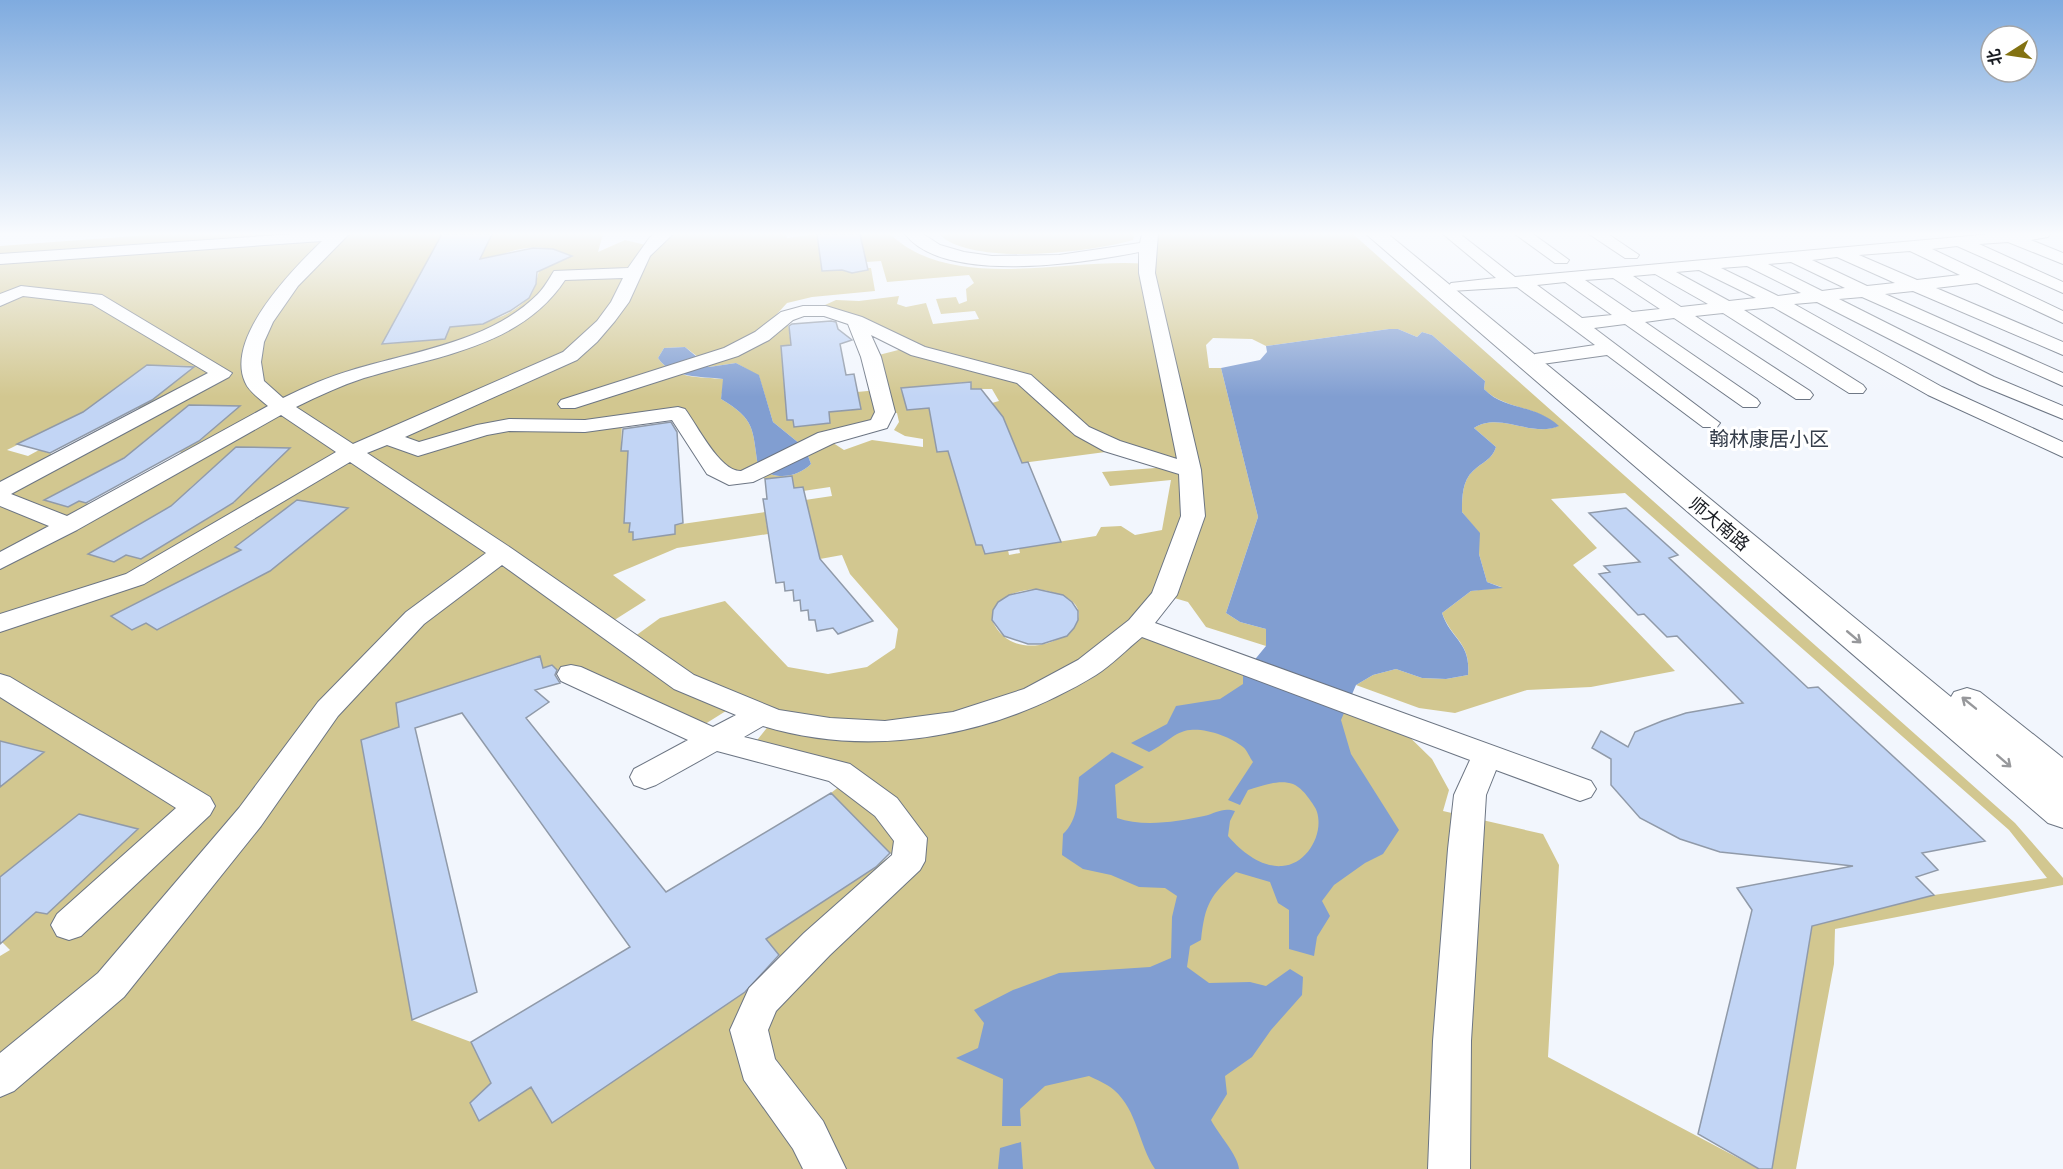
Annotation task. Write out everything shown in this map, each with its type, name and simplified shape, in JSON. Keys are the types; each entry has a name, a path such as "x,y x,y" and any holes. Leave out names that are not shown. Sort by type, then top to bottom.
{"main road":[{"name":"师大南路","path":"1441,289 2063,812"},
{"name":"师大南路","path":"1458,289 2063,780"}],"street":[{"path":"287,289 269,315 250,354 255,383 281,406 502,553 684,682 774,719 830,729 885,732 954,722 1034,696 1088,667 1138,626 1164,595 1193,516 1191,470 1150,289"},
{"path":"0,562 281,406 356,374 444,352 512,324 554,289"},
{"path":"0,623 135,579 350,453 570,356 590,342 621,301 626,289"},
{"path":"1532,289 1710,423"},
{"path":"1593,289 1628,318 1750,403"},
{"path":"1641,289 1803,395"},
{"path":"1692,289 1856,389"},
{"path":"1749,289 1935,391 2063,450"},
{"path":"1804,289 1987,381 2063,413"},
{"path":"1859,289 2063,380"},
{"path":"1578,324 1898,289"},
{"path":"1917,289 2063,349"},
{"path":"2001,289 2063,318"},
{"path":"2004,290 2020,289"},
{"path":"0,301 21,291 68,294 96,300 222,374 0,491"},
{"path":"568,404 731,352 762,336 787,316 803,311 826,311 856,321 918,351 1024,379 1051,406 1082,430 1112,446 1191,470"},
{"path":"656,375 715,469 729,478 745,477 826,438 880,424 885,412 871,357 856,321"},
{"path":"1850,343 1955,332"},
{"path":"1542,358 1611,349"},
{"path":"1744,357 1796,351"},
{"path":"1935,391 2038,370 2063,361"},
{"path":"1642,372 1696,366"},
{"path":"387,437 418,449 484,429 509,425 585,426 678,413"},
{"path":"0,498 69,525"},
{"path":"0,1078 111,986 250,817 328,710 415,618 502,553"},
{"path":"1138,626 1580,789"},
{"path":"571,674 715,740 839,772 886,807 911,838 908,861 817,944 762,1000 748,1030 758,1066 808,1135 825,1169"},
{"path":"0,684 199,806 69,925"},
{"path":"645,777 762,714"},
{"path":"1449,1169 1452,1041 1464,849 1470,795 1488,754"}],"shaded area":[{"path":"0,289 413,289 383,344 444,339 450,327 492,320 512,311 521,305 534,289 875,289 875,291 812,297 787,303 758,335 726,349 698,357 685,347 664,348 658,358 671,370 688,376 724,379 721,399 747,419 755,442 758,466 771,474 785,476 799,472 811,464 805,448 773,422 759,376 736,363 709,367 703,361 747,343 787,316 791,345 781,346 787,420 793,420 794,427 830,423 829,412 860,409 857,392 878,390 871,357 910,347 856,321 826,311 825,305 836,300 859,301 899,296 897,304 906,307 926,303 933,324 979,319 975,311 941,314 936,299 956,297 959,304 967,301 967,289 1414,289 2015,823 2063,878 2063,885 1835,929 1834,964 1796,1169 1772,1169 1812,926 1934,895 2047,878 2009,830 1625,493 1551,499 1597,548 1573,565 1675,671 1591,687 1527,690 1455,713 1419,708 1356,685 1373,675 1396,669 1422,678 1446,679 1468,675 1467,655 1442,613 1471,591 1501,587 1487,582 1479,554 1479,533 1462,512 1465,485 1469,475 1489,458 1496,447 1474,428 1494,422 1537,429 1558,426 1539,414 1492,396 1484,389 1485,381 1432,335 1422,332 1417,337 1398,329 1266,346 1252,339 1213,338 1206,345 1209,368 1221,368 1258,517 1226,613 1240,622 1266,629 1266,646 1206,627 1188,602 1164,595 1138,626 1393,721 1432,759 1449,790 1443,811 1543,834 1559,865 1548,1057 1759,1169 0,1169 0,956 10,950 2,942 36,912 47,914 138,829 79,814 0,877 0,787 43,752 0,741","holes":["147,365 195,366 156,396 149,396 135,407 141,409 52,454 39,450 28,456 7,450 108,400 102,398","970,382 971,389 992,389 999,401 992,403 1003,417 1022,463 1113,451 1169,467 1102,472 1110,486 1171,480 1162,530 1135,535 1121,526 1101,527 1096,536 1019,548 1020,553 1009,555 1008,550 985,554 982,545 976,545 948,451 937,452 935,441 945,440 939,417 959,414 957,406 908,409 901,388","189,405 239,406 201,440 192,440 179,452 185,454 93,505 79,501 68,507 45,500 149,444 143,442","885,412 897,413 899,422 894,430 905,436 923,439 923,447 872,440 844,450 827,439 880,424","678,413 715,469 729,478 752,473 765,479 791,476 794,488 803,487 803,491 830,487 832,496 805,500 820,559 842,555 850,574 898,629 895,648 867,667 828,674 788,667 725,601 660,618 627,642 605,626 646,600 613,575 677,548 768,534 765,512 675,525 674,534 634,540 633,532 629,531 630,523 624,523 628,451 621,451 622,421","236,447 290,448 251,486 242,486 228,499 235,502 141,559 126,555 114,562 89,554 197,491 190,488","297,500 347,508 294,551 286,550 267,565 273,569 158,630 146,623 132,630 111,616 241,550 236,547","1036,589 1066,597 1078,609 1076,623 1065,635 1047,643 1026,645 1007,638 992,620 994,612 1001,600 1021,591","539,656 543,668 552,665 567,680 581,679 694,731 737,704 774,719 754,744 816,757 859,771 831,793 892,855 766,939 786,964 552,1123 531,1087 479,1121 470,1103 491,1083 471,1042 412,1020 361,740 399,727 396,703"]}],"water":[{"path":"1398,329 1417,337 1422,332 1432,335 1485,381 1484,389 1492,396 1539,414 1559,426 1538,429 1494,422 1474,428 1496,447 1489,458 1469,475 1465,485 1462,512 1480,533 1479,554 1487,582 1503,588 1471,591 1442,613 1466,655 1468,675 1446,679 1422,678 1396,669 1373,675 1356,685 1341,720 1351,754 1399,830 1383,854 1365,863 1334,885 1322,901 1330,916 1317,937 1314,956 1289,949 1289,910 1278,903 1270,882 1236,872 1210,902 1204,918 1201,940 1190,946 1187,967 1209,983 1250,982 1266,986 1290,969 1303,977 1302,995 1271,1030 1252,1057 1225,1076 1227,1094 1211,1120 1232,1151 1239,1169 1155,1169 1122,1098 1102,1082 1089,1076 1045,1086 1020,1109 1021,1126 1002,1126 1003,1079 956,1058 978,1048 984,1023 974,1010 1013,990 1059,973 1150,967 1171,958 1172,917 1177,896 1165,888 1139,887 1111,875 1083,869 1062,855 1063,834 1075,815 1079,777 1112,752 1144,767 1115,785 1117,818 1127,821 1160,823 1204,816 1223,810 1235,811 1230,821 1228,836 1245,852 1266,864 1282,866 1299,860 1315,839 1318,830 1316,810 1305,793 1293,784 1276,783 1248,790 1240,805 1228,800 1253,762 1238,743 1218,734 1196,730 1179,733 1149,752 1131,743 1167,724 1176,706 1220,699 1243,684 1243,674 1266,646 1266,629 1240,622 1226,613 1258,517 1221,368 1260,360 1267,352 1266,346"},
{"path":"685,347 709,367 736,363 759,375 773,422 805,448 811,464 799,472 785,476 771,474 758,466 755,442 747,419 721,399 723,379 679,373 664,365 658,358 664,348"},
{"path":"1021,1142 1023,1169 998,1169 1000,1148"}],"building":[{"path":"412,289 534,289 529,298 510,311 483,324 450,327 445,339 382,344"},
{"path":"836,322 838,329 852,340 840,344 846,375 854,374 861,409 829,412 830,423 794,427 793,420 787,420 781,346 791,345 789,326 792,324"},
{"path":"147,365 194,367 152,400 50,453 17,444 83,412"},
{"path":"971,382 971,389 981,389 1003,417 1022,463 1028,462 1061,542 985,554 982,545 976,545 948,451 937,452 929,408 907,410 901,388"},
{"path":"189,405 240,406 199,441 86,503 79,501 68,507 44,500 124,458"},
{"path":"671,422 677,432 683,523 675,525 675,534 633,540 633,532 629,532 630,523 624,523 628,451 621,451 623,429"},
{"path":"236,447 290,448 233,503 141,559 126,555 114,562 88,554 171,506"},
{"path":"792,476 794,488 803,487 820,559 873,621 838,634 833,628 817,631 815,620 809,620 808,610 801,611 800,600 794,601 793,590 785,591 784,582 776,583 763,499 767,499 765,479"},
{"path":"297,500 348,508 270,571 157,630 146,623 132,630 111,616 241,550 235,547"},
{"path":"1626,508 1678,555 1669,558 1808,688 1818,687 1985,841 1922,853 1938,870 1916,877 1934,895 1812,926 1772,1169 1759,1169 1698,1134 1752,910 1737,888 1853,866 1720,852 1680,839 1640,818 1611,785 1611,759 1592,748 1601,731 1628,747 1635,732 1662,721 1686,713 1743,703 1677,636 1667,637 1644,614 1638,615 1599,574 1610,572 1604,566 1640,562 1589,513"},
{"path":"1036,589 1063,595 1072,602 1078,611 1078,620 1074,628 1067,636 1042,644 1028,644 1004,636 992,620 993,610 998,602 1009,595"},
{"path":"540,656 543,668 552,665 557,670 555,675 560,683 535,690 549,702 526,718 666,892 831,793 890,853 876,867 766,939 779,955 745,992 552,1123 531,1087 479,1121 470,1103 491,1083 471,1042 630,947 462,713 415,728 477,992 412,1020 361,740 399,727 396,703"},
{"path":"0,741 44,752 0,787"},
{"path":"79,814 138,829 47,914 36,912 0,944 0,877"}],"district":[{"name":"翰林康居小区","path":"1769,439"}]}
